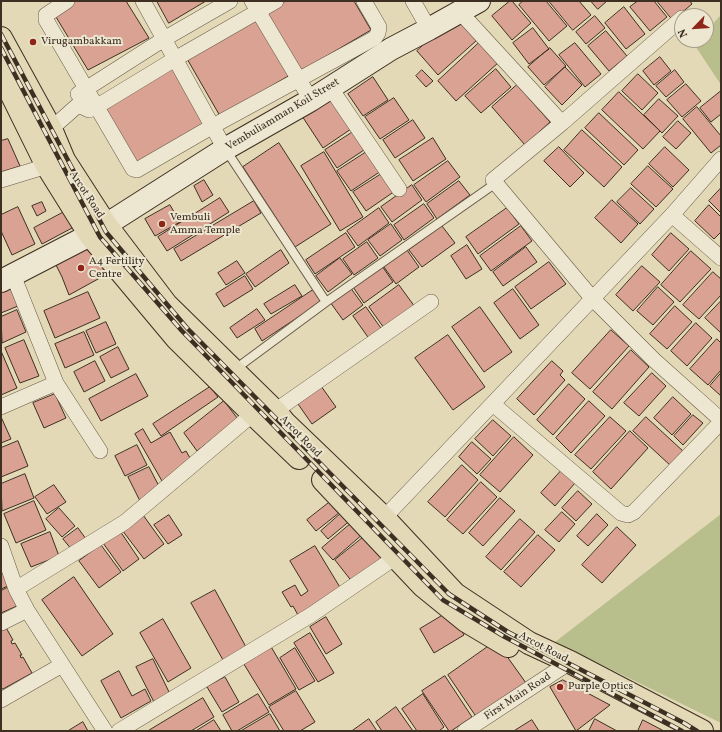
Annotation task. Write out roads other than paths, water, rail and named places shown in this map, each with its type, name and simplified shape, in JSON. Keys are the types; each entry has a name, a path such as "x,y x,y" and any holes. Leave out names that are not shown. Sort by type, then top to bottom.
{"main road":[{"name":"Arcot Road","path":"1,38 51,129 64,160 98,230 166,304 274,411 418,567 424,586 466,621 502,643 563,667 702,731"},
{"name":"Arcot Road","path":"1,73 47,166 98,230 178,339 253,414 317,474 377,524 396,556 418,567"},
{"name":"Arcot Road","path":"563,667 632,709 672,731"}],"street":[{"path":"67,1 46,15 46,20 133,169 137,170 213,126 374,38 378,33 379,27 364,1"},
{"path":"143,1 225,149"},
{"path":"51,129 78,105 78,94 86,88 164,39 230,1"},
{"path":"78,105 89,110 96,107 175,59 255,6 276,1"},
{"path":"413,1 429,29"},
{"name":"Vembuliamman Koil Street","path":"7,278 98,230 225,149 311,100 391,49 479,1"},
{"path":"255,6 311,100"},
{"path":"460,12 562,123"},
{"path":"494,404 621,513 628,515 634,512 721,421 654,360 592,298 493,180 562,123 674,25"},
{"path":"330,88 399,189"},
{"path":"377,524 494,404 592,298 672,215 721,159"},
{"path":"1,180 47,166"},
{"path":"672,215 721,258"},
{"path":"7,278 56,383 100,451"},
{"path":"274,411 431,302"},
{"path":"1,407 56,383"},
{"path":"16,589 125,522 253,414"},
{"path":"1,546 16,589 27,610 105,731"},
{"path":"119,731 311,615 396,556"},
{"path":"1,623 27,610"},
{"path":"1,700 62,665"},
{"name":"First Main Road","path":"466,731 563,667"}],"lane":[{"path":"225,149 326,302"},
{"path":"233,371 326,302 496,183"}],"railway":[{"path":"1,34 106,232 187,328 449,594 508,632 697,731"},
{"path":"1,48 100,237 182,331 443,600 505,637 682,731"}],"place":[{"name":"Virugambakkam","path":"33,42"},
{"name":"Vembuli Amma Temple","path":"162,224"},
{"name":"A4 Fertility Centre","path":"81,268"},
{"name":"Purple Optics","path":"560,687"}]}
